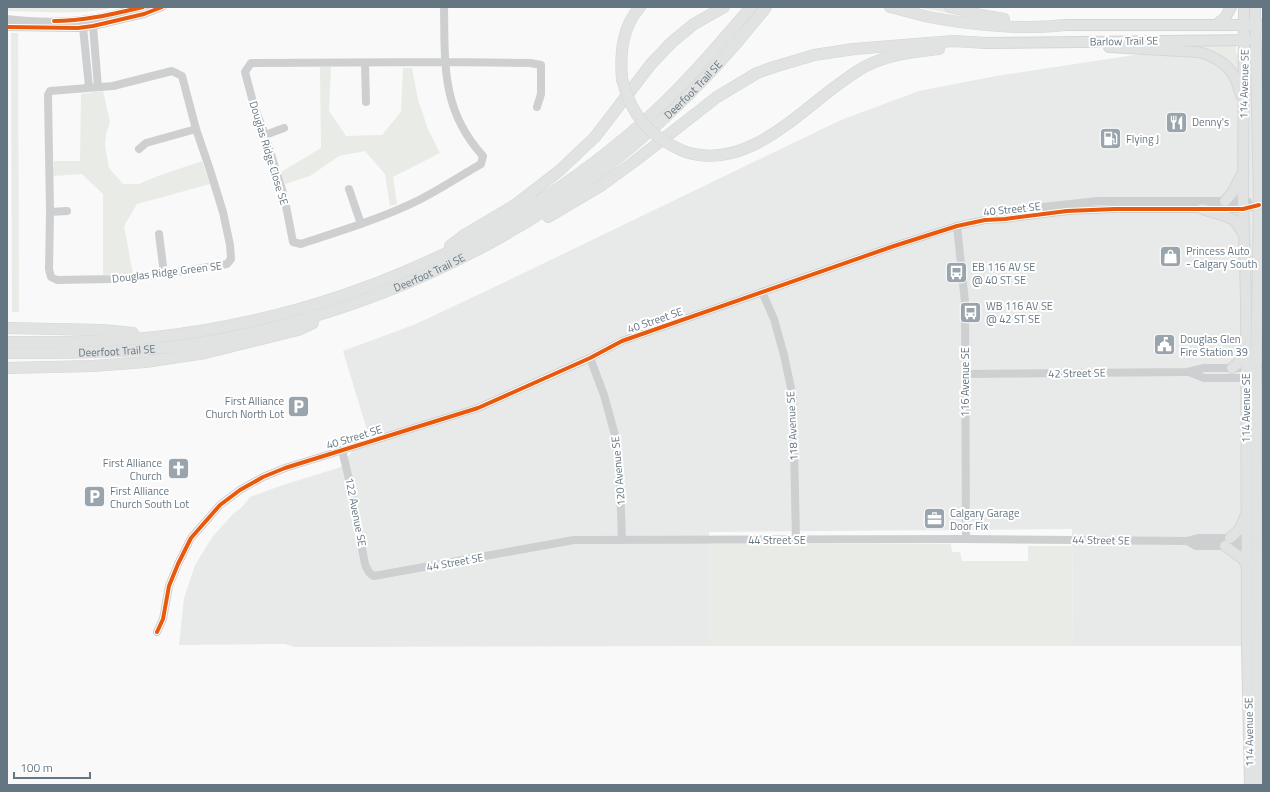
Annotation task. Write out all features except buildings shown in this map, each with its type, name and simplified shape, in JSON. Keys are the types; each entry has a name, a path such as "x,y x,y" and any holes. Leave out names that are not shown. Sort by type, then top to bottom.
{"highway":[{"path":"640,7 632,19 625,35 621,60 624,88 631,104 644,125 650,131 663,142 683,151 701,155 729,154 753,146 772,135 844,79 881,59 900,53 986,43"},
{"path":"435,258 462,236 515,205 559,171 595,137 651,64 672,42 694,24 723,7"},
{"name":"Deerfoot Trail SE","path":"7,342 102,341 158,336 225,326 292,311 328,301 374,284 435,258 472,240 520,213 596,160 640,125 673,93 707,59 751,7"},
{"name":"Deerfoot Trail SE","path":"7,353 88,353 160,348 211,341 312,318 361,302 416,280 474,252 547,210 578,188 633,145 701,82 743,36 766,7"},
{"path":"890,7 926,16 974,24 1017,26 1064,25"},
{"path":"950,7 997,18 1052,22 1064,25"},
{"path":"474,252 522,233 602,185 717,97 768,69 786,62 814,55 854,48 953,41 986,43"},
{"path":"7,368 93,366 145,362 205,353 298,330 361,302"},
{"path":"7,328 102,330 158,336"}],"main road":[{"path":"1216,25 1225,18 1231,7"},
{"name":"114 Avenue SE","path":"1244,7 1254,24 1260,40 1258,105 1259,205 1255,373 1246,514 1250,542 1257,633 1259,785"},
{"path":"1250,7 1254,24"},
{"name":"114 Avenue SE","path":"1250,785 1247,654 1247,566 1250,542 1257,412 1255,373 1246,343 1243,233 1243,102 1244,40 1254,24 1256,7"},
{"name":"Barlow Trail SE","path":"1064,25 1254,24"},
{"name":"Barlow Trail SE","path":"986,43 1139,40 1260,40"},
{"path":"1086,42 1096,46 1206,54 1220,61 1232,72 1243,102"},
{"path":"1258,105 1263,81"},
{"path":"1225,201 1232,193 1243,172"},
{"path":"1202,209 1234,220 1243,233"},
{"path":"1256,332 1259,346 1263,353"},
{"path":"1232,368 1237,365 1242,356 1246,343"},
{"path":"1257,412 1263,391"},
{"path":"1246,514 1239,530 1227,542 1247,566"}],"street":[{"path":"7,19 56,21 87,19 143,7"},
{"path":"7,27 92,26 132,17 162,7"},
{"name":"Douglas Ridge Close SE","path":"444,7 447,85 457,118 471,143 483,156 481,164 417,200 360,224 301,244 293,242 284,196 265,135 254,106 245,72 251,63 445,62"},
{"path":"87,19 92,26 94,87"},
{"path":"87,19 84,27 94,87"},
{"path":"445,62 530,63 542,65 542,94 537,107"},
{"path":"365,63 366,102"},
{"name":"Douglas Ridge Green SE","path":"172,72 182,76 196,129 223,212 230,245 231,258 227,264 164,274 111,279 57,280 51,277 49,269 50,212 48,95 50,91 94,87 113,86 172,72"},
{"path":"265,135 284,128"},
{"path":"139,149 146,142 196,129"},
{"path":"349,189 360,224"},
{"name":"40 Street SE","path":"985,220 1005,211 1098,201 1225,201 1243,205"},
{"name":"40 Street SE","path":"157,632 163,619 169,586 191,538 220,505 240,490 263,477 285,468 478,408 590,358 622,341 894,246 957,226 985,220 1067,211 1101,209 1202,209 1259,205"},
{"path":"50,212 67,212"},
{"name":"116 Avenue SE","path":"957,226 965,302 966,539"},
{"path":"159,234 164,274"},
{"name":"118 Avenue SE","path":"762,292 774,319 784,355 792,398 796,540"},
{"name":"120 Avenue SE","path":"590,358 604,395 616,438 622,540"},
{"name":"42 Street SE","path":"965,374 1188,372 1204,368 1232,368 1255,373"},
{"name":"42 Street SE","path":"1188,372 1204,378 1255,373"},
{"name":"122 Avenue SE","path":"342,450 367,570 371,574"},
{"name":"44 Street SE","path":"371,574 374,576 381,575 574,540 966,539 1187,541 1198,538 1227,542 1250,542"}],"shaded area":[{"path":"7,7 114,7 101,10 61,12 7,11"},
{"path":"917,7 943,7 959,15"},
{"path":"11,33 18,33 19,312 12,312"},
{"path":"1232,44 1236,46 1235,68 1196,48 1196,46"},
{"path":"1263,53 1263,646 1073,646 1072,529 709,532 708,646 294,647 285,644 179,645 184,598 195,565 213,536 250,497 341,467 367,430 343,351 416,324 841,120 919,91 996,76 1134,55"},
{"path":"320,67 331,67 329,111 346,136 382,135 401,112 403,68 412,68 418,100 428,129 440,153 393,177 397,204 390,206 385,174 365,151 339,156 310,176 285,184 281,172 321,148"},
{"path":"103,91 110,122 106,134 105,145 109,168 123,184 139,184 202,161 210,184 137,204 124,226 133,274 103,275 103,194 82,174 53,176 54,161 80,161 81,94"},
{"path":"708,544 951,544 952,552 960,552 962,561 1028,561 1028,546 1072,546 1073,646 708,646"}],"cycle path":[{"path":"54,21 110,15 143,7"},
{"path":"7,27 78,28 144,14 162,7"},
{"path":"157,632 163,619 169,586 191,538 220,505 240,490 263,477 285,468 478,408 590,358 622,341 894,246 957,226 985,220 1067,211 1115,209 1243,209 1259,205"}],"place":[{"name":"Denny's","path":"1176,122"},
{"name":"Flying J","path":"1111,139"},
{"name":"Princess Auto - Calgary South","path":"1171,257"},
{"name":"EB 116 AV SE @ 40 ST SE","path":"957,273"},
{"name":"WB 116 AV SE @ 42 ST SE","path":"970,312"},
{"name":"Douglas Glen Fire Station 39","path":"1165,345"},
{"name":"First Alliance Church North Lot","path":"299,407"},
{"name":"First Alliance Church","path":"178,469"},
{"name":"First Alliance Church South Lot","path":"94,497"},
{"name":"Calgary Garage Door Fix","path":"934,519"}]}
